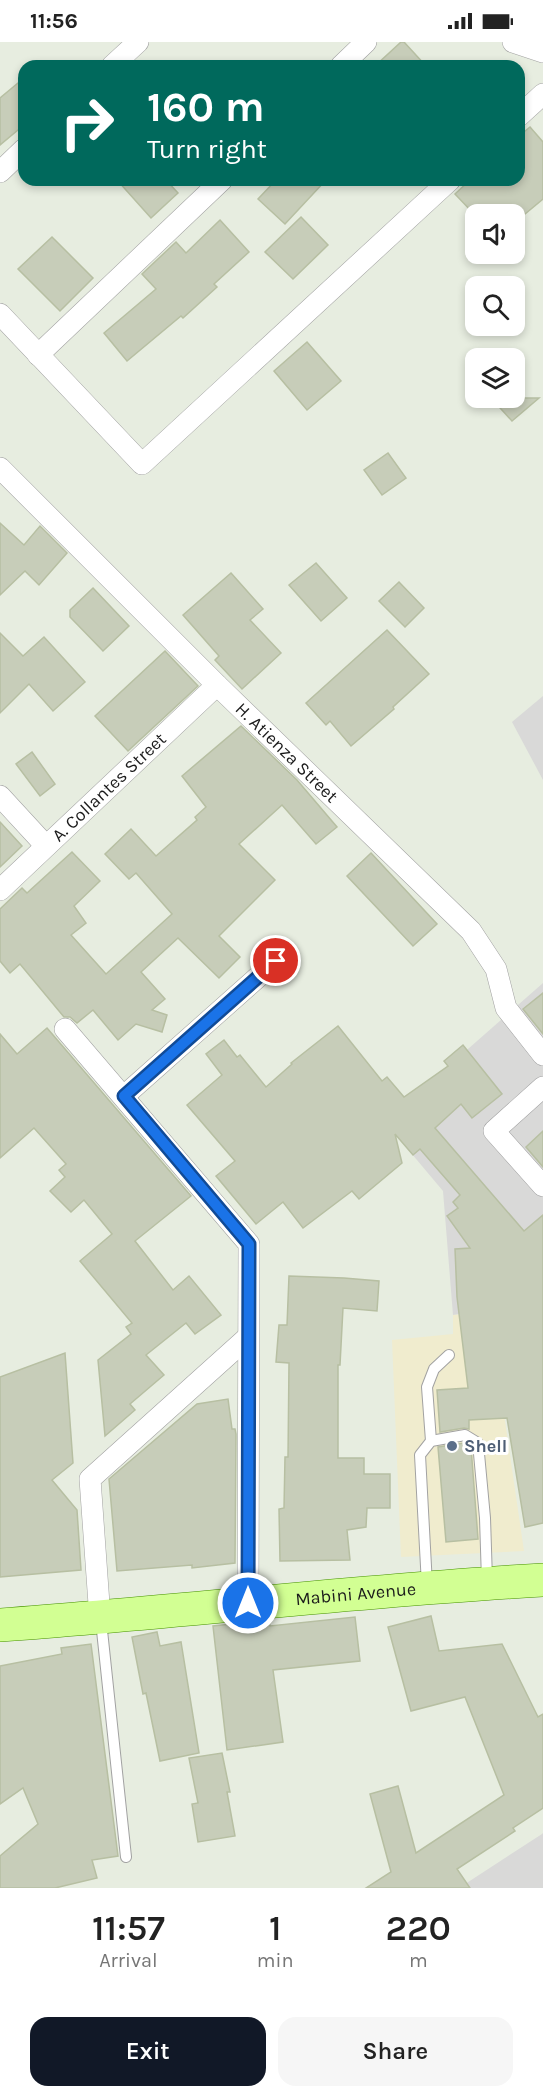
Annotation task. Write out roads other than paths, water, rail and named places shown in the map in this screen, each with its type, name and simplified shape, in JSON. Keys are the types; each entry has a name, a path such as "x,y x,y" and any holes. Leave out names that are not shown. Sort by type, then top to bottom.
{"main road":[{"name":"Mabini Avenue","path":"0,1625 537,1580"}],"street":[{"path":"118,60 138,42"},
{"path":"347,60 366,42"},
{"path":"513,42 543,52"},
{"path":"525,110 543,94"},
{"path":"0,172 18,155"},
{"path":"38,355 216,186"},
{"path":"0,314 142,464 443,186"},
{"name":"H. Atienza Street","path":"0,468 217,685 471,931 496,969 506,1008 543,1055"},
{"name":"A. Collantes Street","path":"0,890 217,685"},
{"path":"0,796 46,846"},
{"path":"124,1096 276,961"},
{"path":"65,1029 249,1244 248,1603"},
{"path":"543,1088 494,1131 543,1186"},
{"path":"100,1618 90,1479 248,1337"}],"lane":[{"path":"431,1441 427,1387 434,1370 449,1354"},
{"path":"427,1588 420,1455 431,1441 465,1435 478,1443 485,1518 487,1583"},
{"path":"100,1618 126,1857"}],"place":[{"name":"Shell","path":"452,1446"}]}
